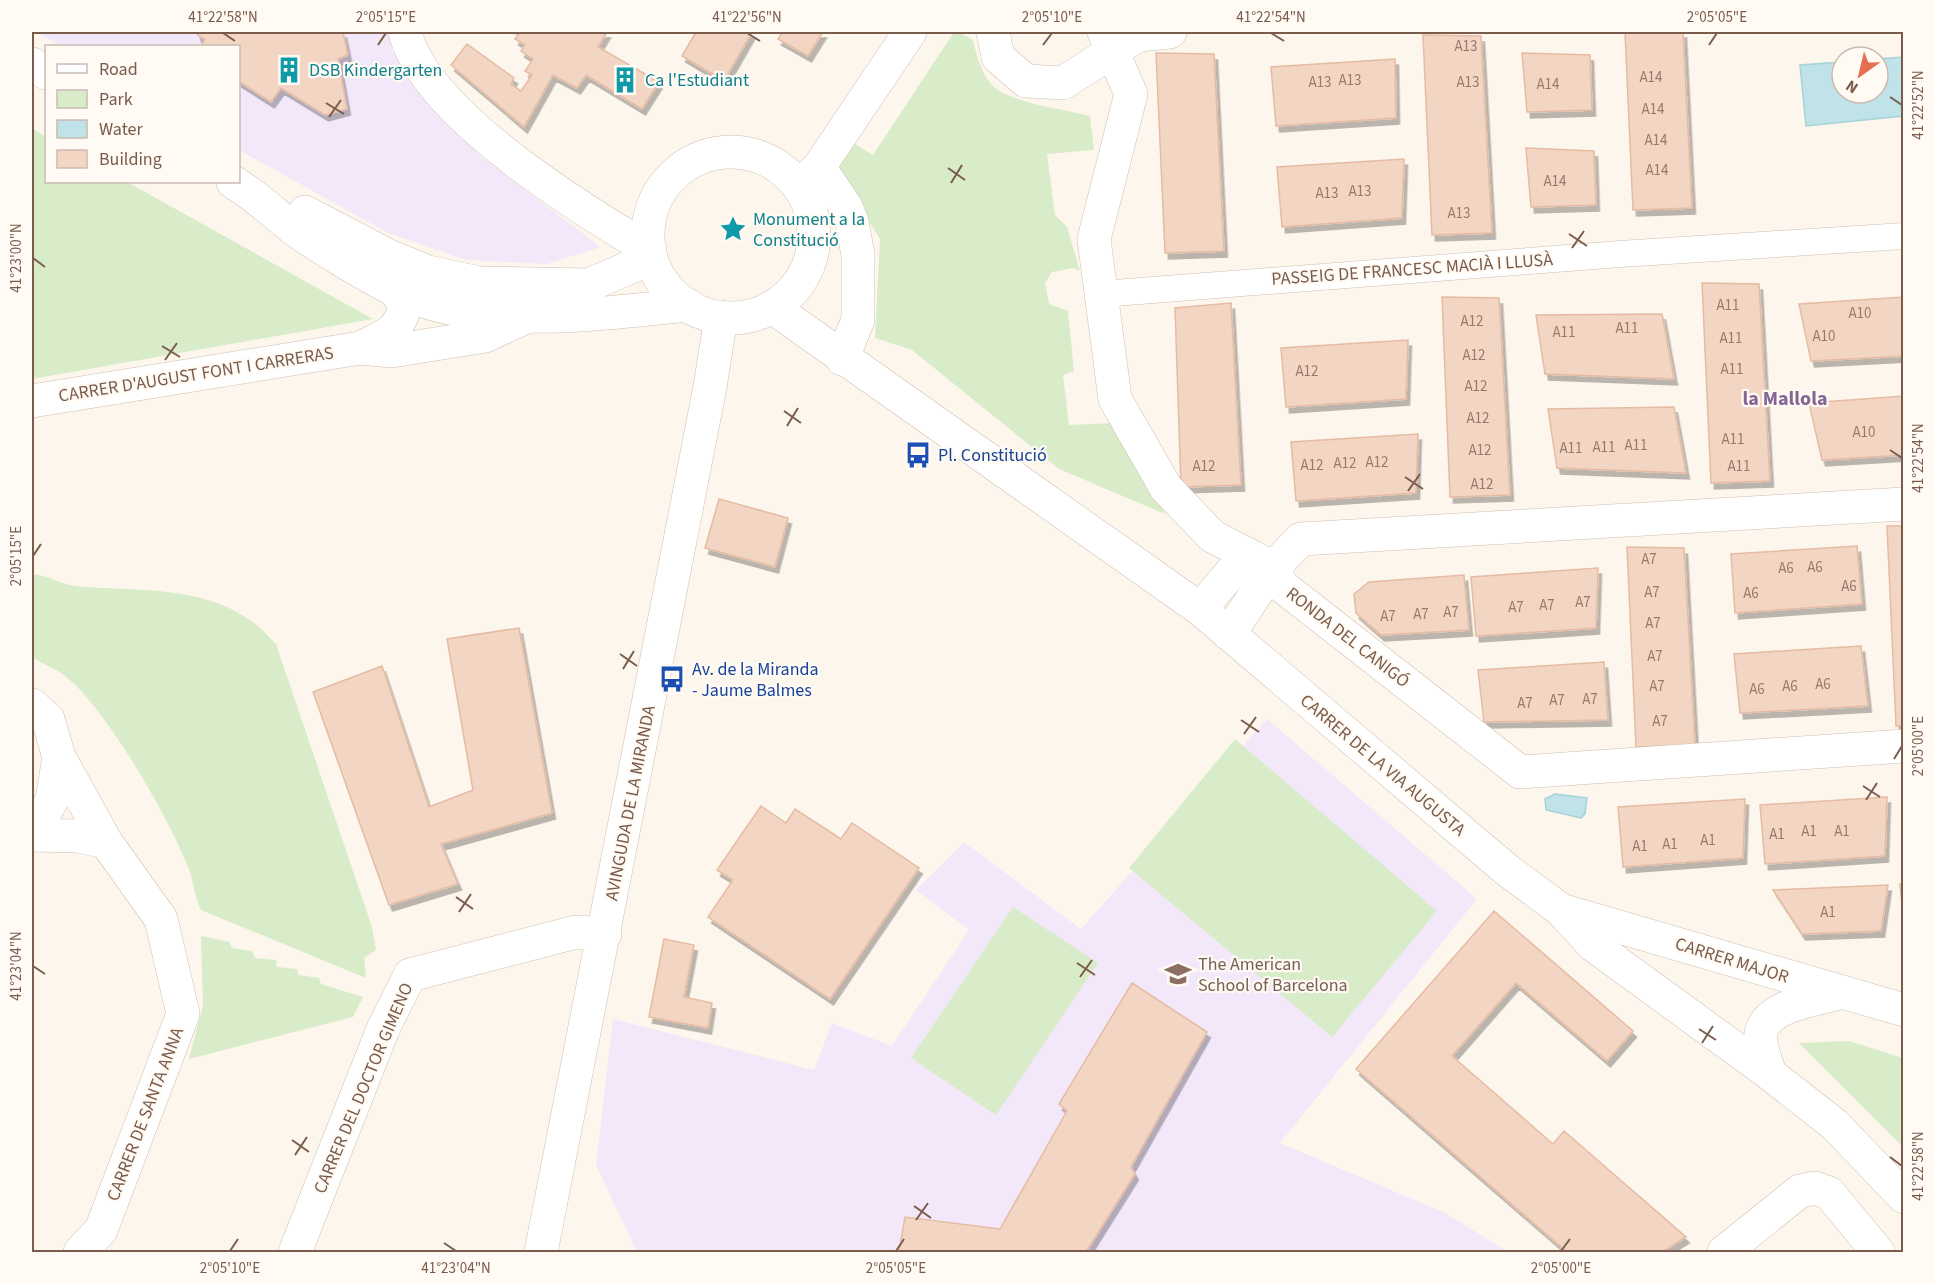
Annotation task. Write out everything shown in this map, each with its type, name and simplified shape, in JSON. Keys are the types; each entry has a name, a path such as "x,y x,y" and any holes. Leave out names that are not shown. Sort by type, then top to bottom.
{"street":[{"path":"405,32 408,45 435,85 485,139 651,256"},
{"path":"842,358 858,320 858,255 852,222 846,207 809,177 780,168 757,156 724,153 699,159 672,177 656,198 649,224 651,256 666,286 688,305 722,317 748,316 772,307 802,278 812,253 814,239 809,177 910,32"},
{"path":"993,32 998,57 1026,81 1063,83 1107,42 1138,35 1170,32"},
{"path":"1107,42 1131,94 1094,239 1115,399 1166,488 1212,536 1260,561"},
{"path":"32,64 45,72"},
{"path":"238,185 303,211 389,256 428,272 479,283 589,285 651,256"},
{"path":"238,185 296,230 392,288 441,306 526,317 600,314 688,305"},
{"name":"PASSEIG DE FRANCESC MACIÀ I LLUSÀ","path":"1101,294 1620,254 1904,236"},
{"name":"CARRER D'AUGUST FONT I CARRERAS","path":"360,348 393,332 401,321 406,304 392,288"},
{"name":"CARRER DE LA VIA AUGUSTA","path":"772,307 1200,609 1507,870 1561,910 1593,945 1770,1074 1834,1124 1904,1197"},
{"name":"CARRER D'AUGUST FONT I CARRERAS","path":"32,401 360,348 392,351 485,336 526,317"},
{"name":"AVINGUDA DE LA MIRANDA","path":"542,1252 722,317"},
{"name":"RONDA DEL CANIGÓ","path":"1904,504 1301,539 1260,561 1282,585 1520,772 1904,746"},
{"path":"1200,609 1260,561"},
{"path":"1229,634 1260,561"},
{"path":"32,705 48,719 59,757 52,800 32,835 78,836 105,842"},
{"name":"CARRER DE SANTA ANNA","path":"59,757 105,842 161,919 183,1014 101,1230 80,1252"},
{"name":"CARRER MAJOR","path":"1561,910 1839,993 1904,1010"},
{"name":"CARRER DEL DOCTOR GIMENO","path":"295,1252 383,1029 410,975 576,932 604,934"},
{"path":"1770,1074 1762,1047 1762,1030 1775,1012 1839,993"},
{"path":"1725,1252 1800,1191 1815,1188 1829,1193 1878,1252"}],"shaded area":[{"path":"35,32 389,32 392,51 480,156 601,247 547,264 466,260 388,233 240,151 240,45 59,45"},
{"name":"The American School of Barcelona","path":"1267,719 1477,899 1280,1143 1443,1212 1509,1252 637,1252 596,1165 613,1019 814,1070 832,1023 892,1046 969,930 916,890 964,842 1081,929"}],"green space":[{"path":"954,32 959,32 973,40 988,80 1006,95 1090,116 1094,150 1047,154 1055,215 1067,227 1080,271 1073,268 1052,272 1045,283 1049,304 1068,311 1074,371 1063,375 1069,425 1114,423 1165,514 1059,469 912,350 875,338 880,239 834,166 850,141 873,155"},
{"path":"32,128 45,136 45,183 129,183 373,319 32,379"},
{"path":"32,574 75,586 167,592 212,601 253,622 276,644 372,927 376,950 364,958 366,978 201,910 190,872 179,846 151,793 116,736 98,711 64,675 32,658"},
{"path":"1235,739 1437,911 1332,1037 1129,868"},
{"path":"1013,907 1098,963 996,1115 911,1058"},
{"path":"201,936 229,942 232,948 252,951 255,958 276,960 277,967 297,969 299,975 319,978 321,984 363,997 353,1017 189,1059 203,1005"},
{"path":"1849,1041 1903,1058 1903,1147 1799,1043"}],"water":[{"path":"1903,57 1903,116 1806,126 1800,65 1830,63 1830,105 1890,105 1890,58"},
{"path":"1555,794 1587,798 1585,814 1581,818 1546,810 1545,799"}],"building":[{"name":"DSB Kindergarten","path":"197,32 343,32 348,55 338,59 347,109 325,115 281,88 271,102 240,82 240,45 202,45 205,39 198,36"},
{"name":"Ca l'Estudiant","path":"512,32 607,32 598,47 659,82 642,109 586,75 577,88 553,75 524,127 451,65 467,44 514,78 511,84 521,91 532,75 525,71 533,59 521,51 525,45 515,39 518,35"},
{"path":"696,32 752,32 724,81 682,56"},
{"path":"783,32 823,32 808,56 778,39"},
{"path":"1625,32 1683,32 1692,208 1633,210"},
{"path":"1423,35 1481,36 1492,233 1432,235"},
{"path":"1156,53 1214,54 1224,251 1165,253"},
{"path":"1522,53 1590,55 1592,110 1527,112"},
{"path":"1395,59 1396,118 1276,126 1271,67"},
{"path":"1526,148 1594,151 1596,205 1531,207"},
{"path":"1404,159 1402,218 1282,227 1277,167"},
{"path":"1702,283 1759,284 1770,481 1711,483"},
{"path":"1442,297 1499,298 1510,495 1450,497"},
{"path":"1904,297 1904,356 1811,361 1799,304"},
{"path":"1231,303 1241,485 1181,487 1175,308"},
{"path":"1662,314 1674,379 1545,374 1536,315"},
{"path":"1408,340 1406,399 1286,407 1281,348"},
{"path":"1904,396 1904,455 1822,460 1809,403"},
{"path":"1674,407 1686,473 1557,468 1548,409"},
{"path":"1418,434 1416,493 1296,501 1291,442"},
{"path":"719,499 788,518 775,567 705,548"},
{"path":"1887,526 1904,526 1904,726 1896,726"},
{"path":"1857,546 1862,604 1735,613 1731,554"},
{"path":"1627,547 1684,548 1695,745 1636,747"},
{"path":"1598,568 1596,628 1476,636 1471,577"},
{"path":"1464,575 1469,630 1381,635 1356,613 1354,594 1369,582"},
{"path":"519,628 552,813 441,844 458,884 389,905 313,692 382,666 429,807 473,790 447,639"},
{"path":"1861,646 1868,706 1740,713 1734,654"},
{"path":"1604,662 1608,720 1484,722 1478,670"},
{"path":"1887,797 1885,856 1765,864 1760,805"},
{"path":"1745,799 1743,858 1623,867 1618,807"},
{"path":"761,806 786,823 795,809 841,839 852,823 919,868 830,999 708,917 733,880 717,870"},
{"path":"1900,884 1904,885 1904,926"},
{"path":"1888,885 1881,931 1802,934 1773,890"},
{"path":"1494,911 1633,1031 1607,1061 1516,983 1452,1056 1553,1144 1564,1131 1686,1237 1662,1252 1567,1252 1356,1069"},
{"path":"664,939 694,945 684,997 712,1003 708,1028 649,1017"},
{"path":"1132,983 1207,1032 1131,1167 1135,1174 1086,1252 899,1252 905,1217 1000,1229 1067,1111 1059,1104"}],"place":[{"name":"DSB Kindergarten","path":"289,70"},
{"name":"Ca l'Estudiant","path":"625,80"},
{"name":"Monument a la Constitució","path":"733,229"},
{"name":"Pl. Constitució","path":"918,455"},
{"name":"Av. de la Miranda - Jaume Balmes","path":"672,679"},
{"name":"The American School of Barcelona","path":"1178,974"}],"district":[{"name":"la Mallola","path":"1785,398"}]}
